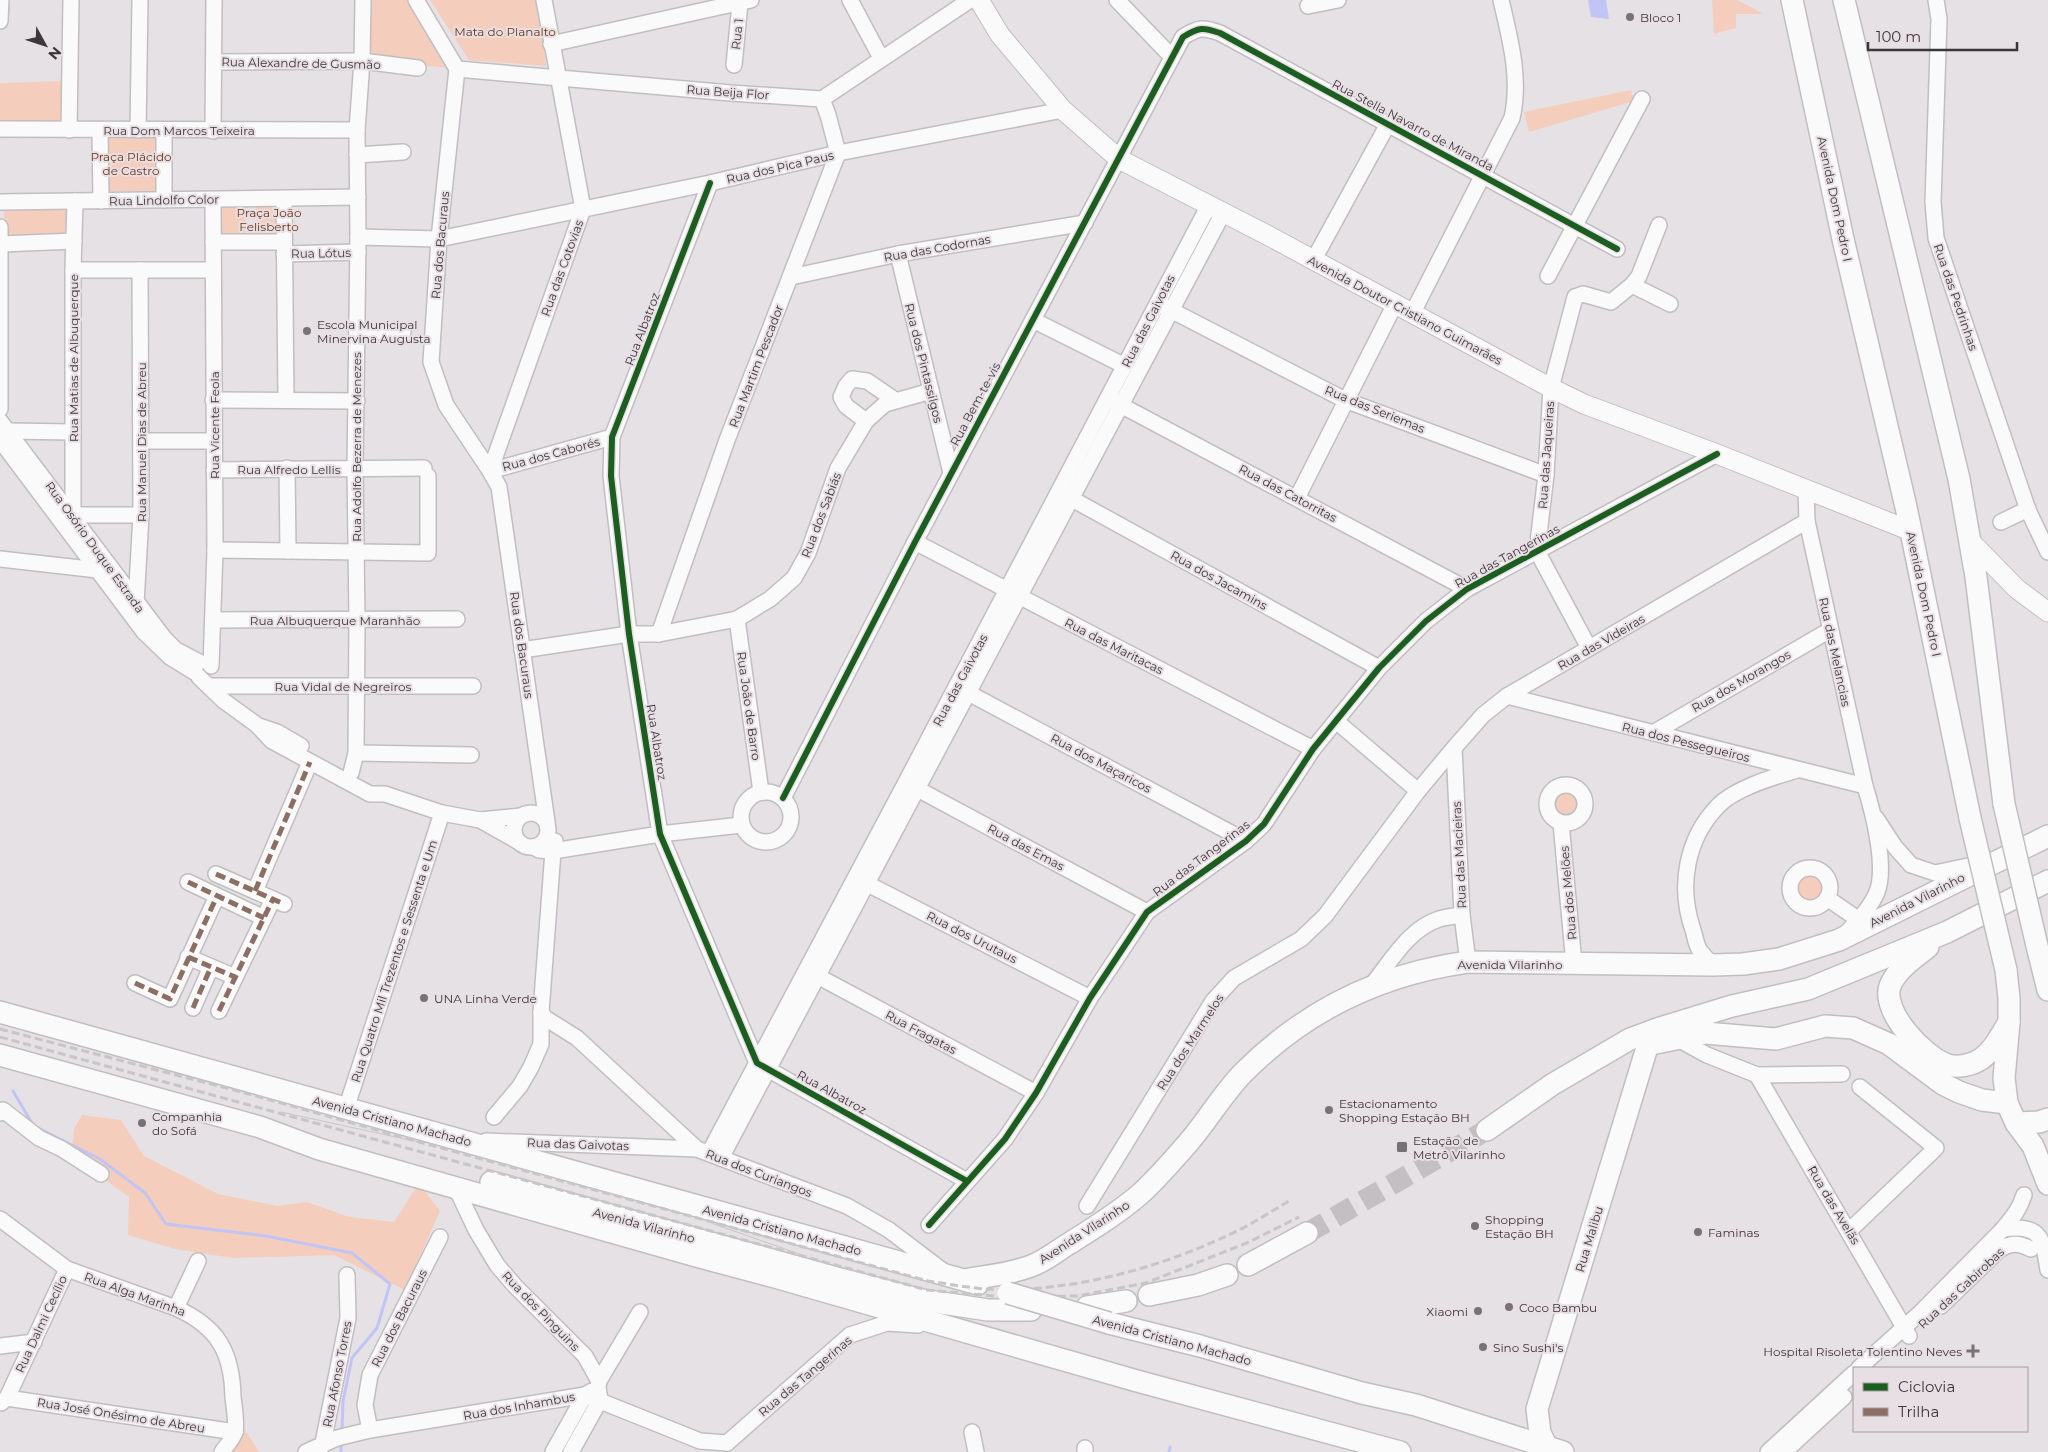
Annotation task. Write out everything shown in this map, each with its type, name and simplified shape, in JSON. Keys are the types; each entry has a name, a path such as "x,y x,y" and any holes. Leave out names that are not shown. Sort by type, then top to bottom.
{"highway":[{"name":"Avenida Dom Pedro I","path":"1792,0 1970,818 2006,970 2010,998 2004,1078 2008,1103 2016,1123 2033,1146 2048,1184"},
{"path":"1844,0 1957,469 1976,577 2004,804 2048,990"},
{"name":"Avenida Vilarinho","path":"955,1277 1003,1274 1033,1266 1100,1224 1140,1195 1189,1142 1241,1075 1252,1065 1300,1024 1346,997 1370,986 1429,969 1468,962 1574,964 1701,960 1743,964 1779,959 1839,940 2000,858 2048,836"},
{"path":"1487,1130 1553,1084 1571,1074 1590,1071 1650,1038 1732,1006 1808,989 1947,932 2048,881"},
{"path":"1947,932 1900,971 1891,985 1889,994 1896,1019 1907,1032 1936,1058 1948,1065 1960,1067 1981,1059 1994,1047 2009,1022"},
{"name":"Avenida Cristiano Machado","path":"0,1012 459,1139 714,1212 955,1277 1109,1323 1210,1349 1362,1393 1416,1405 1555,1450"},
{"path":"1650,1038 1676,1038 1705,1033 1776,1039 1825,1026 1853,1028 1889,1044 1943,1084 1959,1092 1982,1100 2008,1103"},
{"name":"Rua Malibu","path":"1555,1450 1540,1432 1537,1409 1650,1038"},
{"path":"0,1055 260,1127 319,1149 456,1188 1146,1383 1400,1452"},
{"path":"2016,1123 2039,1122 2048,1119"},
{"name":"Avenida Vilarinho","path":"260,1127 316,1134 836,1278 922,1300 988,1310 1031,1310"},
{"path":"1248,1265 1307,1233"},
{"path":"1149,1295 1198,1286 1227,1275"},
{"path":"1087,1306 1126,1300"}],"main road":[{"name":"Avenida Doutor Cristiano Guimarães","path":"979,0 1000,35 1063,110 1119,159 1550,388 1584,404 1806,490 1905,523"},
{"path":"1971,542 2017,589 2048,612"},
{"path":"1976,577 1986,572 2004,576"}],"street":[{"path":"0,20 1,0"},
{"path":"69,130 71,0"},
{"path":"138,130 140,0"},
{"path":"213,131 214,0"},
{"name":"Rua Adolfo Bezerra de Menezes","path":"351,773 356,753 357,620 354,469 357,401 357,130 362,61 363,0"},
{"path":"416,0 457,70"},
{"name":"Rua das Cotovias","path":"490,471 583,209 544,0"},
{"path":"850,0 881,58"},
{"path":"838,153 822,99 970,0"},
{"path":"1117,0 1171,56"},
{"path":"1308,6 1338,0"},
{"path":"1412,314 1512,118 1516,98 1515,72 1510,35 1501,0"},
{"name":"Rua das Pedrinhas","path":"1936,0 1939,19 1933,202 1936,238 2028,509 2048,552"},
{"path":"551,44 746,2"},
{"name":"Rua 1","path":"734,65 746,2"},
{"name":"Rua Bem-te-vis","path":"783,798 914,542 1119,159 1171,56 1183,37 1197,28"},
{"name":"Rua Stella Navarro de Miranda","path":"1197,28 1208,29 1220,34 1617,249"},
{"name":"Rua Alexandre de Gusmão","path":"214,62 362,61 418,68"},
{"name":"Rua Beija Flor","path":"457,70 822,99"},
{"name":"Rua dos Bacuraus","path":"457,70 439,239 432,362 446,405 499,487 542,780 554,839 541,1012 541,1044 520,1086 494,1117"},
{"path":"1548,276 1642,99"},
{"name":"Rua dos Pica Paus","path":"439,239 710,183 838,153 1063,110"},
{"path":"1313,261 1388,124"},
{"name":"Rua Dom Marcos Teixeira","path":"0,129 357,130"},
{"path":"100,130 101,201"},
{"path":"164,130 164,200"},
{"path":"358,155 403,152"},
{"name":"Rua Martim Pescador","path":"659,634 727,440 838,153"},
{"name":"Rua Albatroz","path":"710,183 612,438 611,476 629,634 660,834 763,1066 967,1180"},
{"name":"Rua Lindolfo Color","path":"0,202 358,197"},
{"path":"284,199 286,400"},
{"name":"Rua Vicente Feola","path":"206,671 214,620 213,200"},
{"name":"Rua Matias de Albuquerque","path":"68,519 73,432 75,201"},
{"name":"Rua das Gaivotas","path":"459,1139 709,1153 763,1066 1216,209"},
{"name":"Rua das Codornas","path":"790,277 898,254 1085,223"},
{"path":"1659,225 1639,276 1632,285 1670,304"},
{"path":"0,226 0,409"},
{"name":"Rua Lótus","path":"358,237 439,239"},
{"path":"1,244 74,241"},
{"name":"Rua Lótus","path":"213,242 358,252"},
{"name":"Rua dos Pintassilgos","path":"898,254 951,473"},
{"path":"73,270 213,270"},
{"name":"Rua Manuel Dias de Abreu","path":"132,606 141,515 140,270"},
{"name":"Rua das Jaqueiras","path":"1537,551 1546,475 1550,388 1575,297 1583,294 1611,302 1632,285"},
{"path":"1296,498 1395,304"},
{"name":"Rua das Gaivotas","path":"1114,401 1125,366 1164,306"},
{"name":"Rua das Seriemas","path":"1164,306 1346,400 1546,475"},
{"path":"1033,320 1125,366"},
{"path":"357,332 403,332"},
{"path":"866,421 846,406 841,397 846,386 852,380 867,381 895,400"},
{"name":"Rua dos Sabiás","path":"522,650 629,634 659,634 737,620 770,599 794,578 808,553 838,468 866,421 885,404 931,391"},
{"path":"213,400 357,401"},
{"name":"Rua das Catorritas","path":"1114,401 1467,589"},
{"path":"3,431 73,432"},
{"name":"Rua Osório Duque Estrada","path":"3,431 132,606 176,650 206,671 272,741 370,794 385,794 442,813 480,820 522,815"},
{"name":"Rua dos Caborés","path":"490,471 612,438"},
{"path":"142,441 214,441"},
{"name":"Rua das Tangerinas","path":"929,1225 1005,1139 1036,1093 1090,998 1147,912 1246,841 1264,824 1313,749 1379,668 1426,621 1467,589 1717,454"},
{"path":"287,468 288,551"},
{"name":"Rua Alfredo Lellis","path":"214,470 287,468 426,472 428,553 355,550"},
{"name":"Rua das Melancias","path":"1806,490 1807,521 1864,786 1873,812 1881,869 1877,892 1860,920 1839,940"},
{"name":"Rua dos Jacamins","path":"1065,496 1379,668"},
{"path":"2001,522 2028,509"},
{"path":"68,519 141,515"},
{"name":"Rua das Videiras","path":"1418,791 1483,715 1507,696 1807,521"},
{"name":"Rua das Maritacas","path":"914,542 1313,749"},
{"path":"214,550 355,550"},
{"path":"1537,551 1589,648"},
{"path":"0,559 102,567"},
{"name":"Rua Albuquerque Maranhão","path":"214,620 457,620"},
{"name":"Rua João de Barro","path":"737,620 761,792"},
{"name":"Rua dos Morangos","path":"1653,733 1830,630"},
{"name":"Rua Vidal de Negreiros","path":"206,671 357,685 473,686"},
{"name":"Rua dos Maçaricos","path":"962,689 1246,841"},
{"name":"Rua dos Pessegueiros","path":"1507,696 1864,786"},
{"path":"1336,721 1418,791"},
{"name":"Rua Osório Duque Estrada","path":"257,725 278,732 374,784 385,794"},
{"name":"Rua das Macieiras","path":"1454,748 1462,915 1468,962"},
{"path":"356,753 471,755"},
{"path":"255,891 310,762"},
{"path":"1701,960 1689,919 1684,890 1687,862 1698,833 1719,805 1742,790 1770,778 1798,770"},
{"path":"542,780 533,803 514,827 514,833 518,842 526,846 534,847 554,839 660,834 742,825"},
{"name":"Rua das Emas","path":"912,786 1147,912"},
{"name":"Rua dos Marmelos","path":"1087,1206 1214,1001 1234,978 1301,939 1325,916 1418,791"},
{"path":"761,792 773,792 783,798 789,807 791,818 788,828 782,836 769,842 758,841 747,834 742,825 740,815 745,802 752,795 761,792"},
{"name":"Rua das Melancias","path":"1873,812 1895,847 1911,865 1935,873 2000,858"},
{"name":"Rua Quatro Mil Trezentos e Sessenta e Um","path":"346,1109 442,813"},
{"path":"522,815 538,814 554,839"},
{"name":"Rua Osório Duque Estrada","path":"480,820 518,842"},
{"name":"Rua dos Melões","path":"1561,823 1574,964"},
{"path":"216,874 278,902 264,918 219,1011"},
{"name":"Rua dos Urutaus","path":"861,880 1090,998"},
{"path":"188,882 264,918"},
{"path":"135,983 170,999 216,896"},
{"path":"1827,898 1860,920"},
{"path":"1370,986 1411,935 1439,919 1462,915"},
{"path":"188,957 235,977"},
{"path":"193,1008 210,967"},
{"name":"Rua Fragatas","path":"812,973 1036,1093"},
{"name":"Rua dos Curiangos","path":"541,1012 545,1018 577,1038 709,1153 847,1206 869,1217 955,1277"},
{"path":"1676,1038 1707,1055 1757,1075 1842,1074"},
{"name":"Rua das Avelãs","path":"1757,1075 1907,1331"},
{"path":"1850,1231 1936,1148 1860,1086"},
{"path":"0,1113 3,1110 39,1138 62,1149 101,1174"},
{"name":"Rua dos Pinguins","path":"456,1188 476,1230 498,1265 515,1286 585,1356 596,1391"},
{"name":"Rua das Gabirobas","path":"1875,1367 2003,1229 2015,1215 2024,1196"},
{"name":"Rua Alga Marinha","path":"0,1219 67,1269 176,1308 194,1316 209,1328 220,1342 229,1360 232,1379 234,1432"},
{"path":"2003,1229 2019,1227 2037,1234 2037,1246 2048,1270"},
{"name":"Rua dos Bacuraus","path":"366,1431 365,1405 370,1375 440,1237"},
{"name":"Rua das Gabirobas","path":"1860,1367 1907,1331 1999,1250 2009,1244 2037,1246"},
{"path":"176,1308 198,1261"},
{"name":"Rua Dalmi Cecílio","path":"3,1401 34,1342 67,1269"},
{"name":"Rua Afonso Torres","path":"326,1444 348,1318 347,1275"},
{"path":"553,1452 596,1391 640,1312"},
{"name":"Rua das Tangerinas","path":"731,1447 850,1335 887,1322 950,1327"},
{"path":"0,1346 34,1342"},
{"path":"1768,1452 1853,1374"},
{"path":"1784,1452 1853,1388"},
{"path":"596,1391 700,1441 731,1447"},
{"path":"571,1452 596,1391"},
{"name":"Rua dos Inhambus","path":"306,1452 366,1431 596,1391"},
{"name":"Rua José Onésimo de Abreu","path":"3,1401 234,1432"},
{"path":"222,1452 234,1432"},
{"path":"972,1432 976,1452"}],"green space":[{"path":"364,0 411,0 452,68 363,61"},
{"name":"Mata do Planalto","path":"430,0 537,0 546,66 469,60"},
{"path":"1712,0 1737,0 1764,14 1736,14 1736,28 1714,34"},
{"path":"64,81 65,125 0,126 0,83"},
{"path":"1631,90 1634,101 1529,132 1524,112"},
{"name":"Praça Plácido de Castro","path":"105,136 157,136 156,191 105,191"},
{"name":"Praça João Felisberto","path":"256,201 281,201 280,237 257,237"},
{"path":"216,202 246,202 245,235 217,235"},
{"path":"71,205 72,238 5,239 4,206"},
{"path":"1565,789 1576,793 1580,804 1576,815 1565,819 1554,815 1550,804 1554,793"},
{"path":"1810,873 1821,877 1825,888 1821,899 1810,903 1799,899 1795,888 1799,877"},
{"path":"82,1115 121,1120 144,1156 218,1194 277,1206 307,1202 349,1217 394,1222 415,1189 423,1189 440,1211 405,1290 334,1255 233,1258 175,1249 128,1235 129,1197 72,1156 74,1129"},
{"path":"243,1427 259,1452 229,1452"}],"water":[{"path":"1588,0 1606,0 1609,19 1591,17"}],"waterway":[{"path":"13,1091 33,1125"},
{"path":"38,1128 100,1159 145,1193 166,1224 266,1236 352,1253 390,1284 377,1328 352,1358 343,1401 342,1432"},
{"path":"341,1441 341,1452"},
{"path":"1169,1452 1170,1447"}],"tunnel":[{"path":"1307,1233 1487,1130"}],"tram line":[{"path":"281,1112 423,1143"},
{"path":"714,1224 805,1256"}],"railway":[{"path":"0,1029 245,1093 928,1281 968,1287 1007,1290 1037,1288 1067,1285 1125,1273 1154,1265 1210,1244 1244,1228 1289,1201"},
{"path":"0,1037 927,1290 1006,1297 1077,1296 1146,1283 1249,1242 1299,1217"}],"marked path":[{"path":"255,891 310,762"},
{"path":"216,874 284,904"},
{"path":"188,882 264,918"},
{"path":"135,983 170,999 217,896"},
{"path":"219,1011 273,899"},
{"path":"188,957 235,977"},
{"path":"193,1008 211,967"}],"cycle path":[{"path":"783,798 915,542 1183,37 1201,29 1220,33 1617,249"},
{"path":"710,183 612,437 611,476 629,634 660,834 757,1063 967,1181"},
{"path":"929,1225 1005,1139 1036,1093 1090,998 1147,912 1246,841 1264,824 1313,749 1379,668 1426,621 1467,589 1717,454"}],"place":[{"name":"Bloco 1","path":"1630,17"},
{"name":"Escola Municipal Minervina Augusta","path":"307,331"},
{"name":"UNA Linha Verde","path":"424,998"},
{"name":"Estacionamento Shopping Estação BH","path":"1329,1110"},
{"name":"Companhia do Sofá","path":"142,1123"},
{"name":"Estação de Metrô Vilarinho","path":"1402,1147"},
{"name":"Shopping Estação BH","path":"1475,1226"},
{"name":"Faminas","path":"1698,1232"},
{"name":"Coco Bambu","path":"1509,1307"},
{"name":"Xiaomi","path":"1478,1311"},
{"name":"Sino Sushi's","path":"1483,1347"},
{"name":"Hospital Risoleta Tolentino Neves","path":"1973,1351"}]}
